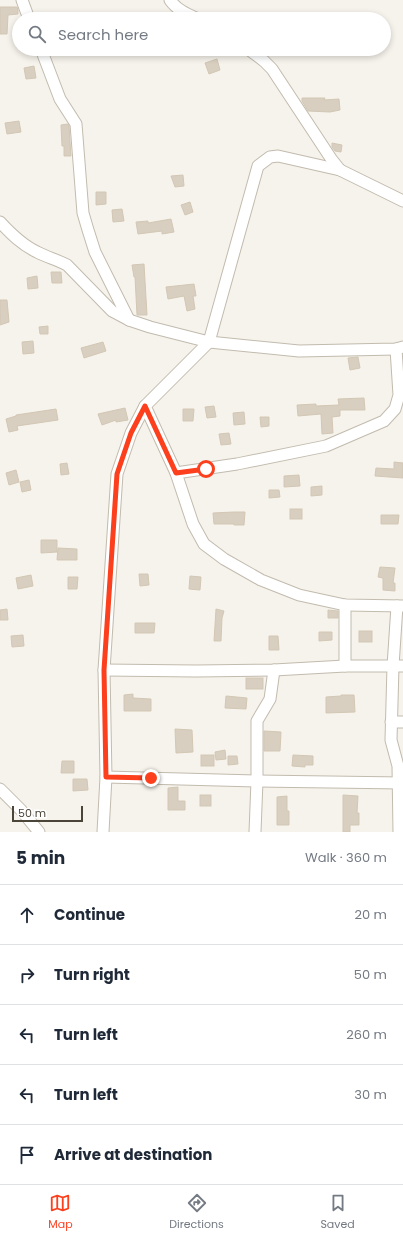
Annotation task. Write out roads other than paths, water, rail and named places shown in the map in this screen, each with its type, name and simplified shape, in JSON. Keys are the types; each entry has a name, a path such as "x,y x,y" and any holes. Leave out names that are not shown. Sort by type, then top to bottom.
{"street":[{"path":"22,0 26,12"},
{"path":"170,0 174,6 183,12"},
{"path":"44,56 60,99 76,124 83,213 88,230 96,252 129,320"},
{"path":"257,56 272,69 340,170"},
{"path":"103,832 106,777 104,670 117,474 131,433 145,406 209,342 258,166 270,157 278,156 340,170 403,201"},
{"path":"0,222 24,245 67,265 112,311 129,320 150,328 209,342 307,351 400,348 399,395 395,409 384,421 326,446 237,464 176,473"},
{"path":"145,406 176,473 193,524 204,544 224,559 260,580 299,595 346,605 400,606 398,666 391,722 391,740 401,783 399,832"},
{"path":"345,666 346,605"},
{"path":"104,670 274,670 345,666 398,666"},
{"path":"255,832 257,721 270,698 274,670"},
{"path":"391,722 403,722"},
{"path":"106,777 401,783"},
{"path":"0,789 21,810 39,832"}]}
